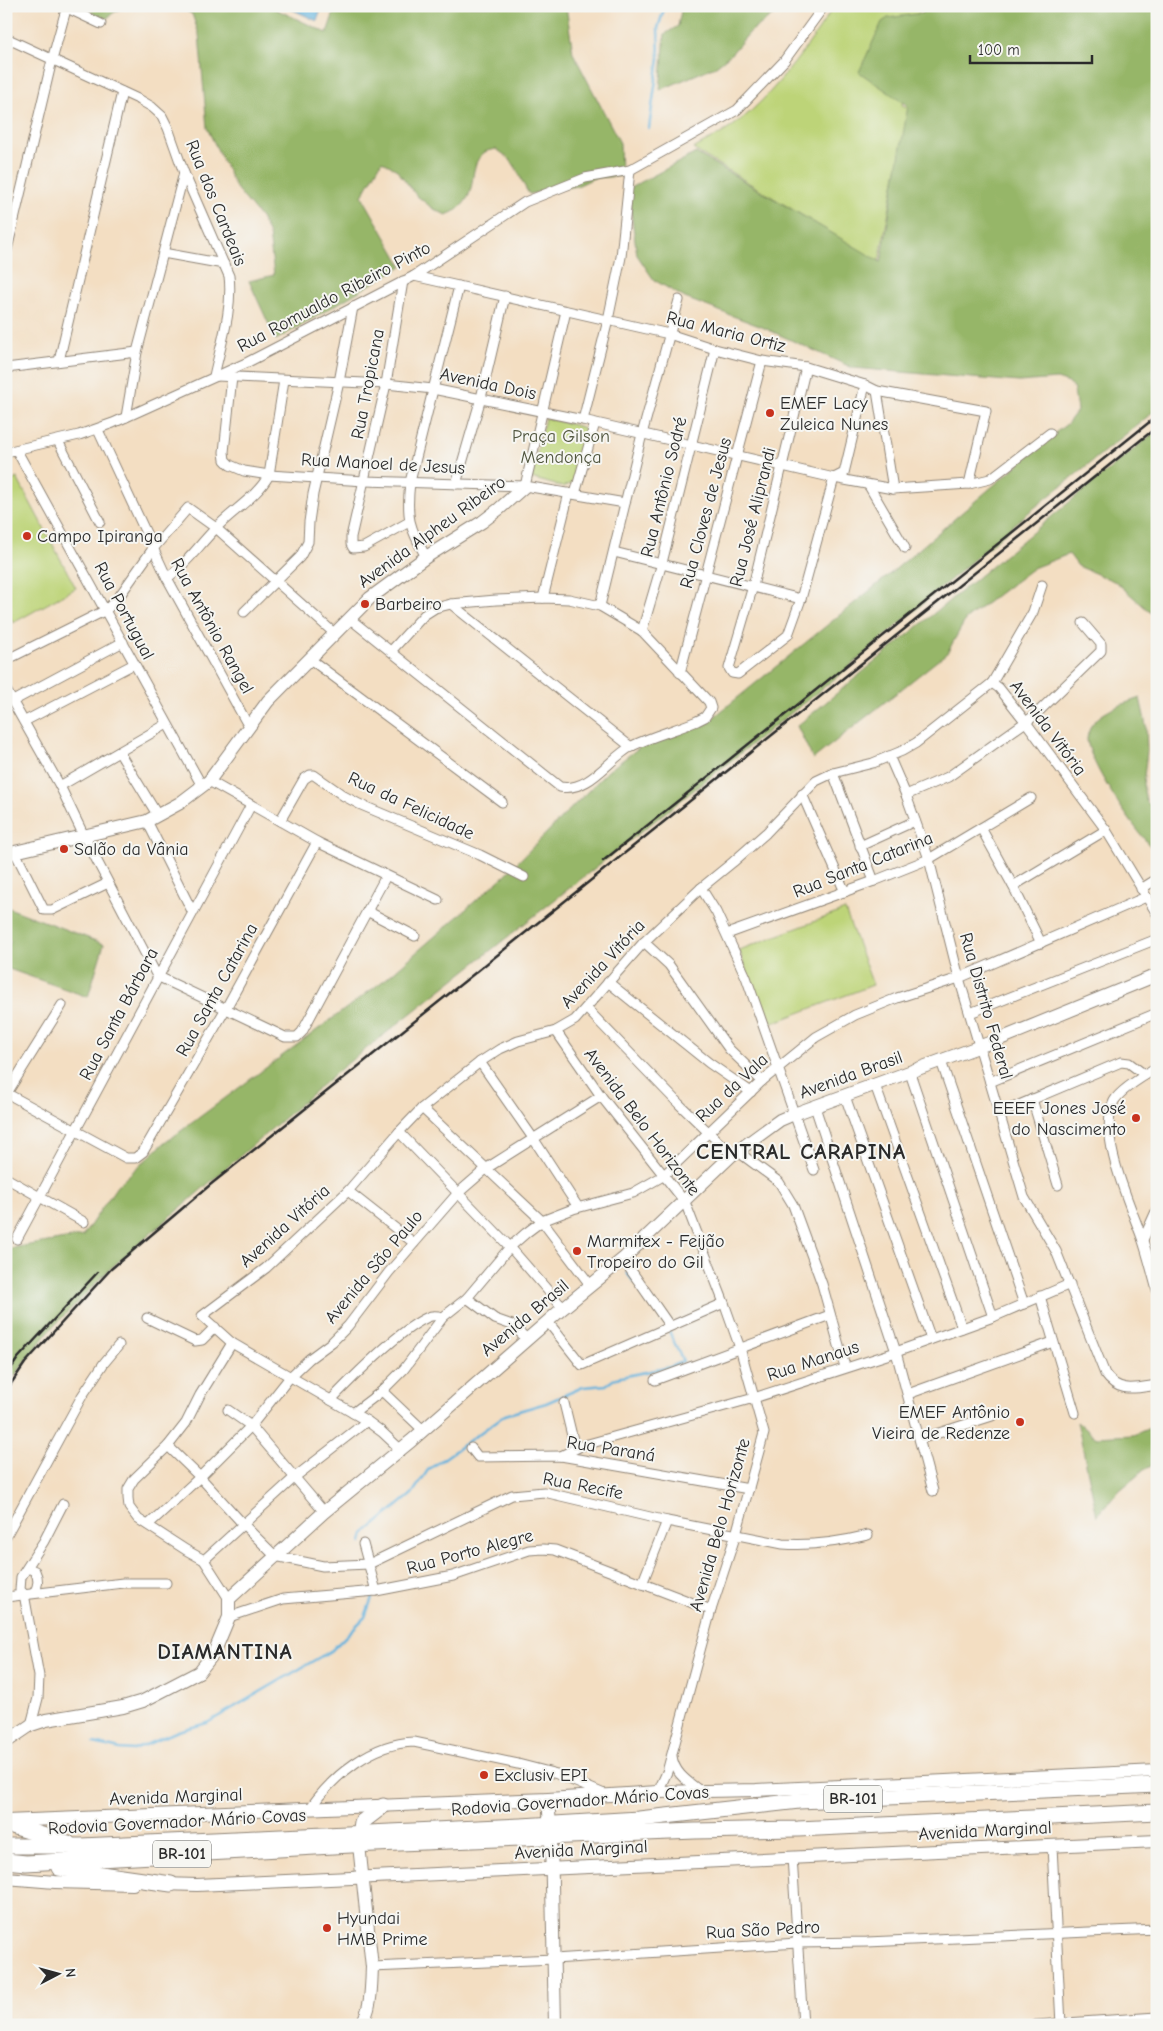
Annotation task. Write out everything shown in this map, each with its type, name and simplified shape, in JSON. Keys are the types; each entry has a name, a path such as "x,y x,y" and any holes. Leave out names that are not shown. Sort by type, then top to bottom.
{"main road":[{"name":"Rodovia Governador Mário Covas","path":"550,1831 799,1801 1157,1785"},
{"path":"359,1838 362,1822 383,1806"},
{"name":"Rodovia Governador Mário Covas","path":"6,1846 81,1846 359,1838 1157,1812"},
{"path":"6,1823 81,1846"},
{"name":"Rodovia Governador Mário Covas","path":"6,1861 26,1863 359,1838"},
{"path":"26,1863 171,1884"}],"street":[{"name":"Rua Romualdo Ribeiro Pinto","path":"214,376 248,362 414,276 525,202 585,178 630,170 737,110 784,60 824,6"},
{"path":"6,254 52,60 67,7 101,24"},
{"path":"6,38 122,92 59,362"},
{"name":"Rua dos Cardeais","path":"122,92 152,107 162,116 184,173 229,276 230,289 214,376"},
{"path":"583,420 608,320 620,257 630,170"},
{"path":"126,417 137,352 184,173"},
{"path":"163,253 224,264"},
{"name":"Rua Maria Ortiz","path":"414,276 669,334 715,349 762,361 806,367 865,385 877,391 986,411 969,484"},
{"name":"Rua Tropicana","path":"403,281 386,384 351,544 353,548 364,547 408,522"},
{"path":"426,557 408,522 410,482 459,286"},
{"path":"456,484 481,398 505,296"},
{"path":"600,606 642,434 679,300"},
{"path":"244,612 276,582 306,549 316,478 339,382 353,307"},
{"path":"525,486 566,311"},
{"name":"Rua Antônio Sodré","path":"642,631 662,563 715,349"},
{"path":"6,368 137,352"},
{"name":"Rua Cloves de Jesus","path":"680,672 762,361"},
{"name":"Rua José Aliprandi","path":"801,599 788,635 738,674 732,673 729,668 753,586 806,367"},
{"name":"Avenida Dois","path":"6,452 17,451 98,430 214,376 433,388 583,420 869,486 893,489 969,484 990,479 1050,433"},
{"name":"Rua Manoel de Jesus","path":"232,377 224,452 225,460 230,465 244,470 269,475 365,481 525,486 625,503"},
{"path":"167,578 190,560 216,528 252,496 269,475 284,380"},
{"path":"614,552 801,599 834,478 844,474 865,385"},
{"path":"877,391 893,489"},
{"path":"543,598 572,494 595,423"},
{"name":"Rua Antônio Rangel","path":"98,430 152,550 249,727"},
{"path":"58,441 100,522"},
{"name":"Rua Portugual","path":"17,451 167,724 206,784"},
{"name":"Avenida Alpheu Ribeiro","path":"10,853 152,819 206,784 268,700 349,618 385,585 482,522 525,486"},
{"path":"869,486 905,548"},
{"path":"6,660 106,610 130,583 152,550 185,509 191,508 334,633"},
{"path":"992,683 1034,612 1042,585"},
{"path":"349,618 392,650 560,786 570,788 581,785 631,746 705,717 711,708 709,702 642,631 600,606 569,599 543,598 450,604 435,608 424,615 392,650"},
{"path":"450,604 631,746"},
{"path":"906,795 948,777 1045,707 1101,651 1101,644 1082,623"},
{"path":"13,701 123,642"},
{"path":"310,659 502,802"},
{"path":"25,721 134,664"},
{"name":"Avenida Vitória","path":"400,1449 367,1421 232,1343 202,1316 266,1268 348,1191 422,1108 480,1062 500,1049 518,1041 556,1031 567,1026 586,1008 644,942 701,888 766,833 802,794 824,776 889,756 916,743 992,683 999,688 1106,830 1157,914"},
{"path":"6,690 60,786 108,883 158,976 225,1010 284,1038 297,1037 302,1032 386,876"},
{"path":"60,786 167,724"},
{"path":"120,752 152,819 192,911"},
{"name":"Rua Distrito Federal","path":"889,756 906,795 929,859 959,978 1024,1197 1056,1251 1105,1374 1110,1382 1126,1390 1157,1385"},
{"path":"832,773 874,881"},
{"name":"Rua da Felicidade","path":"280,821 304,778 310,775 359,804 480,855 524,877"},
{"path":"206,784 251,805 317,842 438,900"},
{"path":"802,794 845,892"},
{"name":"Rua Santa Catarina","path":"728,934 845,892 929,859 1031,798"},
{"name":"Rua Santa Bárbara","path":"17,1239 192,911 251,805"},
{"path":"860,846 915,821"},
{"path":"981,828 1013,886 1041,943"},
{"path":"1013,886 1106,830"},
{"name":"Rua Santa Catarina","path":"76,1130 126,1158 135,1158 143,1152 225,1010 317,842"},
{"path":"10,853 44,910 52,910 108,883"},
{"path":"1141,889 1157,879"},
{"path":"701,888 728,934 746,977 814,1170"},
{"name":"Rua da Vala","path":"443,1317 466,1298 510,1247 542,1221 578,1207 633,1193 663,1176 762,1081 816,1037 856,1015 898,998 959,978 1146,898"},
{"path":"367,911 415,936"},
{"path":"970,1013 1157,938"},
{"path":"644,942 669,965 729,1049 762,1081"},
{"name":"Avenida Brasil","path":"229,1599 324,1512 623,1259 735,1153 780,1120 910,1073 1157,975"},
{"path":"608,982 709,1063 751,1092"},
{"path":"62,1005 7,1093 76,1130"},
{"path":"586,1008 709,1132 735,1153 779,1182 787,1193 803,1228 822,1284 845,1367"},
{"path":"990,1082 1157,1014"},
{"name":"Avenida Belo Horizonte","path":"556,1031 601,1096 685,1202 740,1348 764,1433 711,1610 671,1750 667,1772 658,1792"},
{"path":"941,1061 1024,1304"},
{"path":"480,1062 578,1207"},
{"path":"1000,1113 1120,1062 1128,1063 1145,1075"},
{"path":"1157,1068 1115,1099 1111,1110 1109,1128 1112,1153 1143,1240 1157,1290"},
{"path":"910,1073 992,1317"},
{"path":"875,1085 962,1328"},
{"name":"Avenida São Paulo","path":"148,1525 251,1426 290,1377 348,1326 414,1243 457,1194 487,1168 601,1096"},
{"path":"845,1096 930,1339"},
{"path":"1032,1099 1058,1185"},
{"path":"815,1107 896,1352 933,1491"},
{"path":"422,1108 542,1221 591,1286"},
{"path":"399,1132 510,1247 563,1308"},
{"path":"6,1178 84,1222"},
{"path":"348,1191 414,1243"},
{"path":"1143,1240 1157,1208"},
{"path":"623,1259 670,1325"},
{"name":"Rua Manaus","path":"562,1456 575,1448 754,1398 896,1352 992,1317 1070,1284"},
{"path":"1040,1296 1075,1413"},
{"path":"466,1298 495,1319 512,1325 528,1339"},
{"path":"548,1322 582,1364 724,1303"},
{"path":"655,1380 830,1315"},
{"path":"331,1400 362,1369 407,1331 430,1316 443,1317"},
{"path":"352,1413 382,1392 404,1369 443,1317"},
{"path":"147,1318 195,1341 202,1340 215,1327"},
{"path":"908,1394 1053,1342"},
{"path":"6,1742 31,1725 54,1718 123,1707 143,1701 199,1672 214,1653 229,1617 229,1599 204,1560 132,1513 129,1507 128,1490 139,1473 168,1446 186,1423 200,1395 232,1343"},
{"path":"6,1536 82,1396 104,1363 119,1345"},
{"path":"382,1392 422,1430"},
{"path":"564,1404 575,1448"},
{"path":"228,1410 251,1426 296,1476 324,1512"},
{"path":"920,1439 992,1416"},
{"path":"204,1560 242,1523 296,1476 367,1421"},
{"path":"168,1446 275,1556"},
{"name":"Rua Paraná","path":"471,1448 478,1457 562,1456 748,1489"},
{"name":"Rua Recife","path":"275,1556 323,1566 369,1564 512,1494 544,1492 668,1521 783,1544 801,1545 844,1541 868,1535"},
{"path":"31,1725 38,1698 38,1676 24,1594 20,1590 19,1584 21,1577 28,1568 63,1504"},
{"path":"642,1584 668,1521"},
{"path":"363,1544 376,1591"},
{"name":"Rua Porto Alegre","path":"229,1617 283,1599 376,1591 454,1576 529,1550 543,1548 555,1550 711,1610"},
{"path":"28,1568 36,1571 38,1576 38,1586 34,1593"},
{"path":"6,1597 123,1583 166,1583"},
{"path":"311,1807 323,1790 343,1771 379,1749 399,1742 414,1742 518,1764 557,1774 606,1795"},
{"path":"671,1750 673,1766 681,1776 700,1791"},
{"name":"Avenida Marginal","path":"6,1823 247,1812 311,1807 548,1799 658,1792 1157,1771"},
{"path":"548,1799 552,1869 555,2025"},
{"path":"359,1838 372,1967 372,1987 365,2024"},
{"name":"Avenida Marginal","path":"6,1878 101,1884 197,1885 1157,1841"},
{"path":"1052,1846 1061,2024"},
{"path":"792,1857 796,1943 803,2025"},
{"name":"Rua São Pedro","path":"372,1967 554,1959 796,1943 867,1942 1056,1932 1157,1929"},
{"path":"1036,2025 1157,2016"}],"green space":[{"path":"87,6 126,6 105,20 88,10"},
{"path":"178,6 269,6 327,33 336,6 566,6 573,53 620,143 621,176 594,178 577,186 529,194 514,164 496,149 489,150 479,158 475,166 470,193 465,201 458,209 446,215 432,208 416,195 397,170 382,161 362,196 402,266 276,340 249,281 274,275 269,234 261,218 236,188 207,128 199,34 192,14"},
{"path":"682,6 786,6 750,32 731,54 716,66 660,90 665,34 678,26"},
{"path":"834,6 920,6 902,105 909,108 879,262 693,149 730,128 774,88"},
{"path":"925,6 1157,6 1157,409 1023,517 847,669 343,1067 111,1268 48,1332 6,1387 6,1249 83,1236 117,1186 162,1145 387,978 504,876 608,771 640,747 709,721 884,579 1067,424 1077,411 1074,390 1069,383 1057,379 1019,382 853,368 762,327 685,298 654,280 637,255 628,189 696,153 881,262 908,106 859,72 882,22 888,18 923,13"},
{"name":"Praça Gilson Mendonça","path":"545,418 582,427 587,434 575,482 563,487 531,478"},
{"path":"1157,430 1157,618 1116,582 1078,566 1069,554 1033,568 966,619 947,653 813,759 797,726"},
{"name":"Campo Ipiranga","path":"17,478 76,588 13,623 6,609 6,484"},
{"path":"1140,698 1146,725 1147,751 1143,785 1146,801 1157,812 1157,854 1116,800 1097,767 1087,740 1091,726 1100,716"},
{"path":"6,907 104,944 88,997 6,968 6,949 11,941 6,939"},
{"path":"845,910 873,985 767,1025 739,950"},
{"path":"1077,1421 1095,1437 1133,1435 1157,1425 1157,1463 1149,1466 1120,1490 1097,1516"}],"water":[{"path":"285,6 322,6 317,21"}],"waterway":[{"path":"649,128 659,58 658,28 665,6"},
{"path":"627,1273 634,1282"},
{"path":"362,1542 364,1534 412,1494 428,1470 505,1415 546,1403 583,1387 606,1385 616,1378 670,1367 683,1361 668,1329"},
{"path":"94,1743 134,1750 178,1731 207,1723 332,1650 365,1617 373,1595"}],"railway":[{"path":"603,861 1157,416"},
{"path":"6,1391 25,1363 111,1269 210,1185 1157,427"},
{"path":"6,1376 18,1358 97,1273"}],"place":[{"name":"EMEF Lacy Zuleica Nunes","path":"770,413"},
{"name":"Campo Ipiranga","path":"27,536"},
{"name":"Barbeiro","path":"365,604"},
{"name":"Salão da Vânia","path":"64,849"},
{"name":"EEEF Jones José do Nascimento","path":"1136,1118"},
{"name":"Marmitex - Feijão Tropeiro do Gil","path":"577,1251"},
{"name":"EMEF Antônio Vieira de Redenze","path":"1020,1422"},
{"name":"Exclusiv EPI","path":"484,1775"},
{"name":"Hyundai HMB Prime","path":"327,1928"}],"district":[{"name":"CENTRAL CARAPINA","path":"801,1152"},
{"name":"DIAMANTINA","path":"225,1652"}]}
